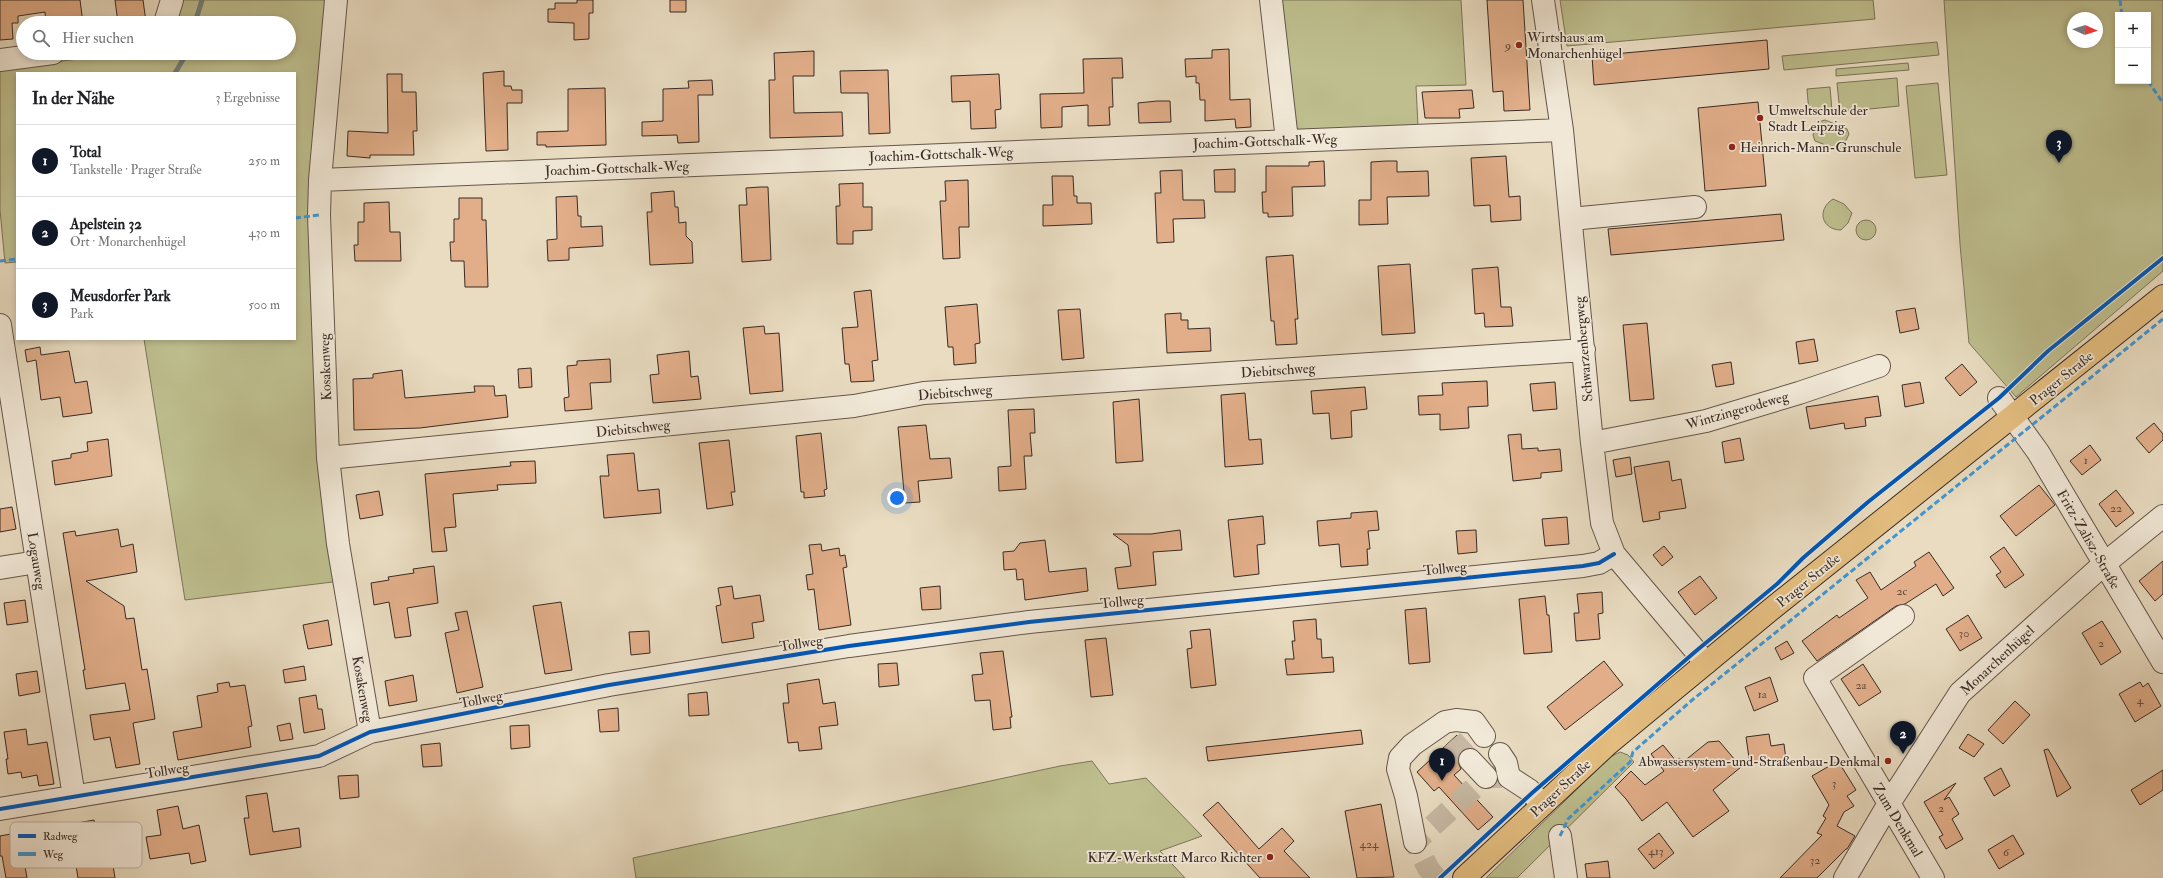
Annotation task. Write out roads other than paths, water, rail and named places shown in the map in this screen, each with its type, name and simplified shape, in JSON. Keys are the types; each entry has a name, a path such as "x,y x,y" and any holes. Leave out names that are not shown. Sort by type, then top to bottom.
{"main road":[{"name":"Prager Straße","path":"1464,878 1608,744 1774,607 2014,417 2163,296"}],"street":[{"path":"168,16 172,0"},
{"name":"Kosakenweg","path":"336,0 320,180 319,215 328,458 338,544 370,732"},
{"path":"1271,0 1287,140"},
{"name":"Schwarzenbergweg","path":"1543,0 1562,130 1592,443 1602,523 1614,554 1706,663"},
{"path":"0,60 16,58"},
{"name":"Joachim-Gottschalk-Weg","path":"320,180 1562,130"},
{"path":"1571,219 1695,208"},
{"name":"Logauweg","path":"0,325 74,797"},
{"name":"Diebitschweg","path":"328,458 854,406 924,393 1584,350"},
{"name":"Wintzingerodeweg","path":"1592,443 1706,421 1799,393 1879,366"},
{"name":"Fritz-Zalisz-Straße","path":"1999,398 2038,452 2163,662"},
{"name":"Monarchenhügel","path":"1845,878 1888,805 1960,693 2104,564 2163,516"},
{"name":"Tollweg","path":"0,808 319,756 370,732 609,685 849,646 1037,622 1583,566 1599,563 1614,554"},
{"path":"0,568 37,562"},
{"name":"Zum Denkmal","path":"1903,616 1815,678 1888,805 1933,878"},
{"path":"1414,842 1406,796 1398,769 1400,758 1412,744 1445,733 1445,722 1456,720 1474,722 1484,736"},
{"path":"1500,754 1506,763 1509,777 1529,790 1542,804"},
{"path":"1470,760 1486,777"},
{"path":"1560,836 1566,878"}],"waterway":[{"path":"197,16 202,0"},
{"path":"176,72 183,60"}],"tunnel":[{"path":"1452,740 1470,760"},
{"path":"1436,878 1428,868 1415,842 1486,777 1509,777"}],"place":[{"name":"Wirtshaus am Monarchenhügel","path":"1519,45"},
{"name":"Umweltschule der Stadt Leipzig","path":"1760,118"},
{"name":"Heinrich-Mann-Grunschule","path":"1732,147"},
{"name":"Meusdorfer Park","path":"2059,163"},
{"name":"Apelstein 32","path":"1903,754"},
{"name":"Abwassersystem-und-Straßenbau-Denkmal","path":"1888,761"},
{"name":"Total","path":"1442,781"},
{"name":"KFZ-Werkstatt Marco Richter","path":"1270,857"}]}
